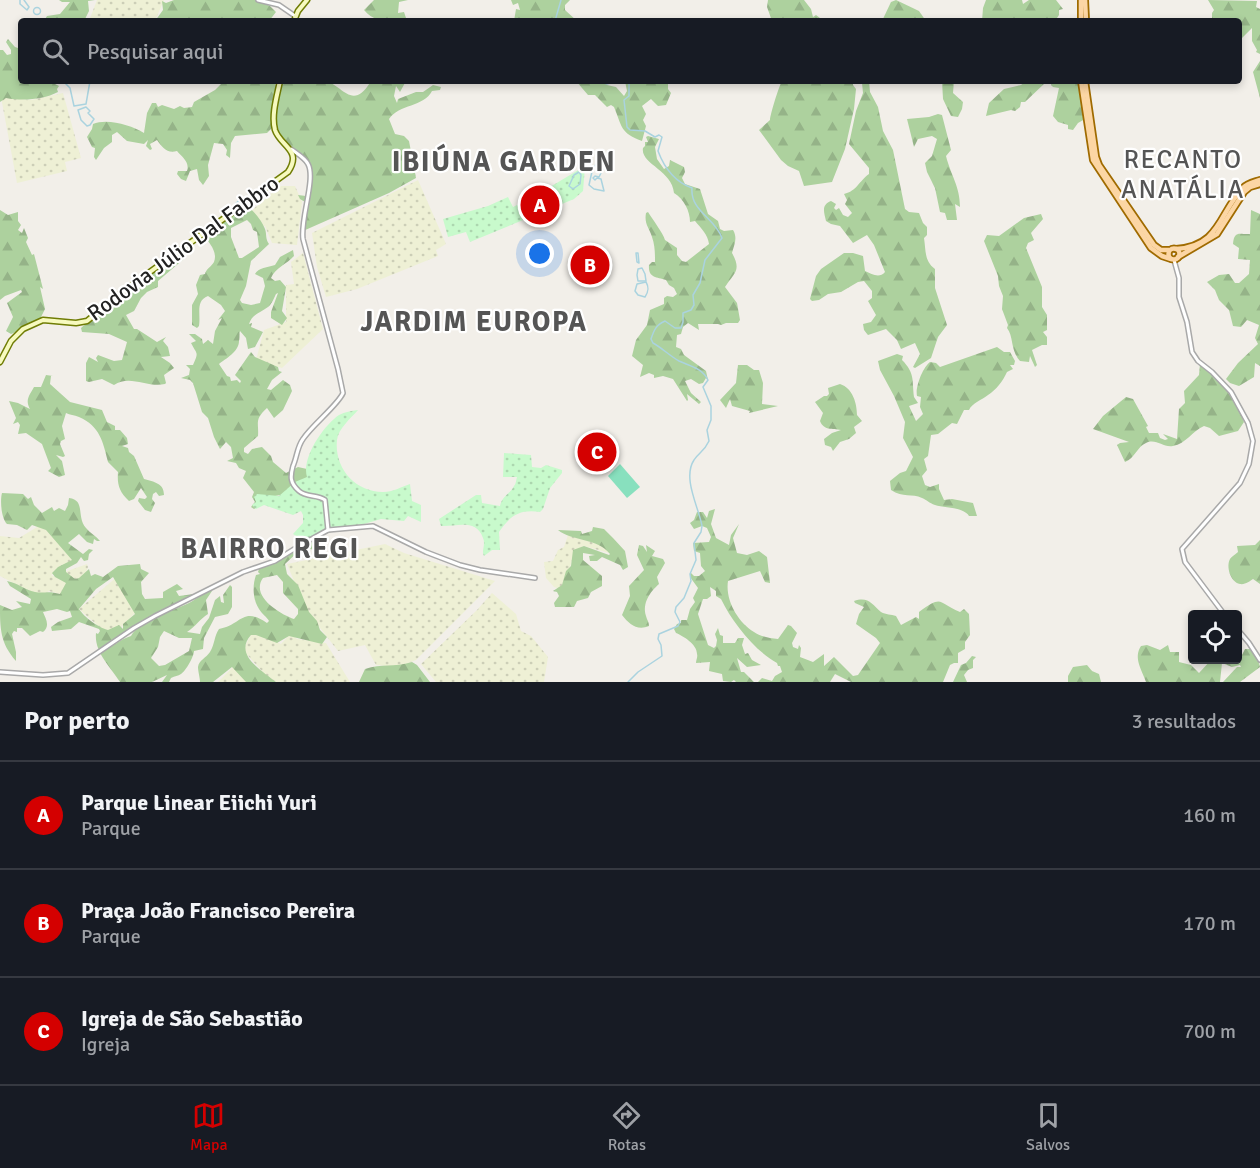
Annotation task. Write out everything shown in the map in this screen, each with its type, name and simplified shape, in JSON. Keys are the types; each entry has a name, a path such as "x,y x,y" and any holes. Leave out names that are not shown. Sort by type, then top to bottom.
{"main road":[{"path":"296,18 307,0"},
{"path":"1083,0 1084,18"},
{"name":"Rodovia Júlio Dal Fabbro","path":"0,362 15,336 36,321 76,323 87,321 125,290 279,180 291,168 292,160 291,149 275,131 275,109 279,84"},
{"path":"1083,84 1095,167 1151,248 1162,256 1174,259 1214,237 1244,192 1260,182"},
{"path":"1084,84 1099,165 1154,245 1161,250 1189,247 1213,233 1242,189 1260,182"},
{"path":"1174,259 1179,252 1176,249"},
{"path":"1169,250 1168,256 1174,259"}],"street":[{"path":"258,0 279,5 294,18"},
{"path":"291,149 306,160 310,168 311,177 302,226 303,239 343,393 301,442 290,476 300,492 325,500 328,530"},
{"path":"1174,259 1178,274 1179,297 1187,322 1192,352 1198,361 1231,392 1248,423 1253,441 1249,464 1240,483 1182,549 1185,562 1220,610"},
{"path":"0,672 43,675 68,673 141,624 243,572 275,561 328,530 374,526 426,552 460,565 535,578"},
{"path":"1242,635 1260,660"}],"green space":[{"path":"59,0 95,0 88,1 89,11 86,18 46,18 60,14 70,2"},
{"path":"97,0 164,0 156,18 90,18"},
{"path":"174,0 257,0 270,6 276,12 271,18 157,18 163,10 162,1 166,3"},
{"path":"374,0 408,0 399,2 398,13 404,12 406,18 376,18 364,10"},
{"path":"511,0 570,0 565,5 565,10 574,18 514,18 516,9 520,10 518,3 513,5"},
{"path":"768,0 804,0 811,9 813,17 816,15 820,18 771,18 767,7"},
{"path":"896,0 919,11 924,18 883,18 891,2"},
{"path":"986,0 1022,0 1023,4 1029,0 1056,0 1063,9 1059,10 1057,18 982,18"},
{"path":"1208,0 1257,1 1256,7 1260,9 1260,54 1256,52 1252,41 1252,28 1242,38 1242,18 1212,18 1214,10"},
{"path":"8,39 18,48 18,84 55,84 59,86 58,92 32,99 6,98 0,102 0,50 7,55 11,54 6,42"},
{"path":"1260,61 1260,98 1253,72"},
{"path":"221,84 275,84 276,89 271,129 267,133 235,136 231,143 230,158 226,155 227,150 223,144 214,143 208,165 209,176 203,185 199,180 197,169 190,171 186,181 181,179 177,174 178,171 187,171 185,160 177,151 170,152 165,149 157,140 150,144 152,149 150,150 146,146 148,140 144,144 127,141 117,132 112,135 112,142 104,148 96,160 94,157 95,148 92,147 87,137 93,124 119,123 144,133 147,113 152,103 156,103 158,107 162,105 174,109 180,106 192,107 194,102"},
{"path":"280,84 332,84 353,96 358,95 369,84 404,84 400,92 396,86 394,96 397,103 398,99 416,92 423,92 433,85 441,87 440,90 432,91 423,100 393,114 389,119 395,134 404,136 409,141 416,178 389,193 303,231 307,213 305,202 298,195 306,196 310,174 302,160 289,149 277,133 275,114"},
{"path":"579,84 606,84 616,87 624,96 627,91 626,84 668,84 671,93 666,105 658,106 651,99 642,106 646,114 643,120 646,126 642,141 626,132 614,107 611,105 607,107 595,95 588,95"},
{"path":"781,84 853,84 856,89 854,109 845,149 832,182 804,186 799,171 781,160 759,130 770,120"},
{"path":"862,84 869,84 870,92 878,107 883,131 893,150 905,209 919,213 927,227 927,235 924,238 926,255 935,269 935,288 947,325 938,337 931,358 915,368 913,367 920,354 915,343 901,349 897,340 886,329 868,335 864,330 863,324 871,322 876,315 868,301 872,298 872,291 864,281 841,292 828,294 819,300 810,299 816,276 821,269 844,253 863,256 865,271 878,276 885,272 874,245 867,235 853,243 840,226 826,221 824,212 824,207 831,201 836,204 834,208 836,210 839,208 843,215 848,217 852,213 845,204 847,200 844,194 855,188 869,174 869,168 849,144 856,111 863,93"},
{"path":"942,84 954,84 953,93 963,102 958,117 951,116 943,99"},
{"path":"1044,84 1025,102 1021,102 1020,107 1015,111 986,116 989,103 1004,89 1021,85"},
{"path":"1079,84 1085,119 1073,130 1068,129 1068,125 1058,122 1053,116 1059,88 1051,85"},
{"path":"63,93 81,158 65,162 67,171 17,183 1,97 31,100"},
{"path":"942,115 951,150 946,156 959,193 960,207 955,204 957,220 947,220 945,213 940,212 935,188 927,172 925,163 932,156 937,139 932,136 918,139 914,147 907,119"},
{"path":"648,136 659,139 655,147 657,159 664,169 669,166 670,160 684,167 685,172 682,178 685,184 700,189 708,214 718,221 720,229 733,230 735,236 732,253 737,268 725,287 737,303 740,320 738,323 721,325 698,324 699,330 688,323 683,327 681,334 677,335 676,347 706,371 708,380 706,378 703,383 699,384 691,379 685,381 691,393 701,402 699,404 687,394 687,401 673,379 663,376 654,378 654,375 649,373 640,377 643,365 632,356 636,340 647,325 650,310 664,304 664,298 667,296 673,297 677,294 666,280 651,275 649,265 655,262 655,253 653,240 646,223 646,213 648,212 665,240 677,248 677,255 682,261 686,262 709,244 700,226 695,221 690,222 686,206 674,193 668,179 643,154"},
{"path":"585,167 583,191 574,199 470,242 466,232 448,237 443,219 488,206 508,197 513,207"},
{"path":"418,180 446,244 436,250 438,256 357,289 326,297 317,267 312,233"},
{"path":"280,186 295,186 302,202 297,245 272,243 265,226 261,227 251,211"},
{"path":"246,206 260,219 269,244 251,261 246,286 240,300 242,303 251,305 260,303 265,286 263,278 255,274 256,272 275,265 280,257 293,250 294,256 275,271 271,278 275,281 280,280 286,287 282,311 287,318 282,325 271,318 278,293 269,306 250,321 251,327 263,332 255,347 248,349 246,338 240,331 237,349 219,364 231,381 237,380 240,383 241,381 235,375 251,352 255,357 278,367 282,372 272,380 267,389 271,390 283,380 290,385 292,391 283,410 274,418 267,408 260,415 258,436 244,448 244,452 248,454 252,449 262,447 271,456 273,462 286,473 298,467 316,471 285,494 275,496 254,509 251,507 255,502 252,497 254,492 243,478 246,471 239,468 236,463 227,461 233,458 231,447 226,442 220,449 208,418 202,412 193,383 181,378 189,375 190,369 186,365 193,365 197,355 191,343 196,341 189,334 195,334 202,339 203,344 208,340 213,344 215,331 222,318 218,320 225,311 221,305 208,296 201,301 199,326 197,328 192,325 192,305 198,294 196,285 200,275 205,274 215,258 212,247 203,235","holes":["247,220 253,230 257,232 259,247 239,258 231,237 231,228"]},
{"path":"0,210 8,215 18,212 18,221 21,225 18,230 22,233 24,228 28,238 26,242 32,255 34,254 43,289 40,287 45,309 39,321 11,334 6,331 13,317 7,303 22,292 21,290 0,300"},
{"path":"1251,210 1260,214 1260,366 1255,363 1254,377 1239,386 1226,379 1238,363 1258,344 1255,338 1259,325 1247,320 1241,327 1233,326 1229,310 1207,282 1219,275 1229,274 1235,283 1239,283 1249,274 1250,260 1238,259 1239,248 1233,244 1236,235 1250,234"},
{"path":"1041,214 1043,219 1031,233 1034,240 1028,243 1026,248 1042,287 1042,307 1047,315 1047,330 1043,332 1047,337 1047,345 1032,350 1037,365 1035,367 1030,356 1029,362 1020,361 1017,357 1002,309 1003,296 998,276 984,241 987,235 999,236 1024,218"},
{"path":"183,252 186,255 185,258 158,281 158,287 141,298 134,311 126,315 134,329 157,342 166,337 163,341 168,347 170,356 161,357 174,368 164,375 166,383 158,385 126,381 114,385 102,379 86,381 86,363 89,357 98,362 96,358 98,355 114,361 122,360 127,342 109,334 82,332 81,328 110,302 173,256"},
{"path":"303,253 323,329 282,368 256,360 264,330 286,322 286,285 294,284 291,262"},
{"path":"997,347 1004,352 1010,352 1015,361 1014,365 1010,365 1013,369 1007,372 991,393 975,403 969,410 964,410 957,424 952,423 938,434 931,435 928,456 924,459 927,470 922,476 925,485 930,487 939,484 944,500 952,499 973,503 977,516 969,516 958,509 935,505 924,499 891,490 890,481 906,471 913,457 903,438 905,422 880,370 878,361 897,354 903,356 902,360 911,373 914,397 918,403 909,406 916,421 923,414 920,407 921,397 917,396 918,383 930,362 940,367"},
{"path":"1200,364 1214,376 1236,405 1244,422 1238,431 1219,436 1204,426 1178,445 1146,443 1125,462 1117,445 1129,442 1093,429 1103,416 1126,397 1133,399 1148,426 1146,427 1149,433 1158,433 1160,438 1165,440 1168,439 1163,434 1177,439 1179,409 1185,403 1184,391 1199,375"},
{"path":"738,365 747,365 754,370 759,370 763,383 762,404 778,406 749,413 750,411 732,406 730,399 726,408 720,400 736,383"},
{"path":"46,375 53,376 51,376 50,384 70,402 102,410 107,422 115,426 115,430 120,430 127,438 128,444 122,446 128,448 134,456 144,479 158,484 164,491 164,495 159,496 156,492 153,494 152,499 155,503 151,512 145,510 138,501 139,498 147,497 141,488 134,499 129,501 123,494 118,484 118,472 108,462 100,435 86,421 66,413 62,426 65,439 60,444 65,456 56,455 62,461 65,475 59,477 48,471 51,468 42,444 26,433 18,434 20,425 18,422 13,424 16,418 9,401 30,409 29,396 34,387 41,387"},
{"path":"840,384 851,393 857,415 862,421 854,427 856,433 840,442 833,451 831,447 825,445 824,439 841,430 822,424 820,421 823,413 815,402 829,394 828,388"},
{"path":"358,410 338,436 337,450 343,469 355,483 373,491 390,491 410,484 412,501 421,505 421,522 408,516 404,521 381,519 364,524 324,529 308,539 301,539 293,534 303,523 301,511 293,515 264,505 256,509 252,505 256,502 254,497 257,494 279,496 295,482 307,477 307,461 315,443 327,426 339,415"},
{"path":"504,453 531,455 532,467 541,468 546,465 562,470 562,473 550,488 543,509 540,512 521,513 511,518 499,532 500,550 492,550 484,556 484,541 476,528 465,525 441,526 439,519 476,495 481,495 482,503 500,506 502,500 515,485 517,477 503,477"},
{"path":"620,464 640,487 627,498 608,476"},
{"path":"2,493 23,494 28,499 31,497 34,505 42,513 52,507 54,511 59,508 65,511 69,498 77,502 83,524 100,541 94,539 93,544 87,542 79,534 68,543 83,554 89,549 93,550 88,560 84,561 81,557 77,563 66,569 66,572 75,579 89,569 91,576 95,574 103,577 118,566 140,564 141,569 149,573 141,582 145,599 163,598 163,592 177,584 183,589 176,591 179,596 194,594 132,627 99,651 96,633 98,634 99,629 79,622 71,629 52,631 51,627 58,622 72,617 70,611 57,609 43,612 47,624 43,632 40,631 30,636 22,628 17,628 17,632 14,631 12,634 16,661 2,635 0,605 12,610 22,607 16,601 30,604 31,599 10,586 7,581 35,592 60,594 66,583 52,573 72,560 46,530 32,525 27,530 17,525 7,524 2,513","holes":["113,577 135,614 123,624 123,629 119,625 108,630 92,622 79,609 96,589"]},
{"path":"715,509 711,524 716,538 729,545 731,535 739,524 733,538 737,553 747,555 759,551 767,557 770,583 765,582 760,571 728,581 729,596 734,610 754,632 778,639 788,625 791,626 797,633 792,643 793,647 798,649 799,645 800,657 813,662 824,654 824,666 834,657 853,676 858,675 880,643 856,624 864,607 854,601 863,599 869,602 881,612 896,616 901,625 916,617 919,619 919,612 933,603 940,602 960,612 964,609 969,614 970,635 965,642 965,649 958,653 958,663 950,665 943,682 851,682 835,674 830,682 758,682 762,678 772,681 782,672 780,666 745,635 721,599 716,596 716,591 710,587 711,596 703,599 698,614 708,645 714,648 716,646 715,634 718,628 720,635 723,636 723,643 735,643 738,638 744,638 742,645 745,654 748,653 752,660 761,665 747,667 737,658 741,672 744,672 754,682 723,681 722,674 709,671 710,662 696,663 695,647 674,629 677,624 681,623 681,620 687,620 695,602 693,598 698,588 690,577 690,572 694,576 699,576 705,571 701,566 700,553 694,551 693,543 709,542 711,537 707,528 702,526 694,529 690,523 697,512 703,512 707,518 709,511"},
{"path":"42,524 76,562 51,575 70,584 64,595 49,591 41,597 0,576 0,536 19,538"},
{"path":"593,527 604,529 625,551 628,567 623,570 620,565 602,557 597,561 590,561 589,556 595,555 583,553 583,560 602,576 602,586 591,592 588,598 577,601 574,607 555,607 554,603 559,596 553,591 562,585 566,571 571,566 573,550 584,546 610,554 599,545 563,534 558,530 581,531 582,534 592,531"},
{"path":"568,535 602,545 613,554 584,546 575,550 564,588 560,589 554,587 546,578 544,562 553,561 558,550 564,547"},
{"path":"314,539 316,541 314,550 303,547 285,564 287,574 298,585 309,612 327,637 322,644 289,636 277,643 251,635 246,642 245,649 248,656 258,668 276,682 246,682 232,667 213,682 200,682 199,665 210,652 219,629 247,616 259,618 267,623 269,621 259,609 254,597 254,584 256,575 260,574 259,569","holes":["277,575 283,582 283,593 298,609 298,614 294,619 275,609 263,598 260,591 263,578"]},
{"path":"1260,540 1260,584 1253,579 1244,584 1237,583 1231,577 1228,566 1230,559 1238,552 1237,546 1255,545"},
{"path":"385,544 404,553 495,581 416,660 399,667 376,665 365,645 338,651 306,610 287,564"},
{"path":"639,545 643,546 647,552 646,545 655,551 652,556 663,559 665,563 657,577 659,584 646,602 645,611 649,626 641,628 630,624 622,615 630,596 629,586 644,570 637,555"},
{"path":"87,564 82,583 62,573"},
{"path":"118,576 137,611 114,634 104,631 79,609"},
{"path":"230,585 232,587 232,607 228,614 215,617 204,638 203,649 194,651 185,670 180,675 171,678 169,682 162,682 167,675 152,682 120,682 99,651 131,636 135,630 149,620 189,603 209,590 212,591 206,600 208,614 187,632 200,634 215,600 220,596 221,602 224,603 223,595","holes":["164,631 179,638 192,638 189,651 159,666 151,658"]},
{"path":"492,593 516,614 521,631 531,636 548,657 544,682 436,682 421,664"},
{"path":"253,631 281,644 291,633 297,639 326,643 350,682 276,682 269,679 243,650"},
{"path":"1147,645 1160,650 1168,645 1170,652 1179,652 1179,662 1191,665 1199,673 1207,664 1222,664 1220,682 1146,682 1139,664 1138,655 1141,646"},
{"path":"1245,649 1250,649 1260,667 1240,682 1223,682 1237,667 1241,667 1240,665 1232,667 1224,664 1242,664"},
{"path":"972,656 976,657 973,660 973,668 964,675 967,682 953,682 961,665"},
{"path":"412,662 430,682 359,682 365,669"},
{"path":"235,665 250,682 218,682"},
{"path":"1087,665 1099,674 1101,682 1068,682 1068,676 1073,667"}],"waterway":[{"path":"20,0 20,4 27,10 29,7 24,0"},
{"path":"556,18 561,0"},
{"path":"37,8 40,11 37,14 34,11 37,8"},
{"path":"66,84 70,88 74,106 86,104 89,84"},
{"path":"628,682 638,672 662,656 659,634 678,626 680,622 675,612 676,607 684,598 691,581 690,574 696,560 694,543 702,526 690,484 691,467 709,441 707,430 711,420 711,406 703,387 708,380 702,373 679,361 653,343 651,339 659,324 665,321 675,328 681,328 683,313 691,310 694,305 693,295 700,283 705,260 722,238 719,231 695,203 692,188 675,178 663,163 658,151 662,137 659,135 655,137 645,131 630,130 627,127 624,100 629,96 629,84"},
{"path":"86,107 94,119 87,126 81,120 78,110 86,107"},
{"path":"601,162 605,165 599,177 593,178 601,179 604,191 594,189 589,185 593,167 601,162"},
{"path":"579,172 580,184 573,189 569,186 574,175 579,172"},
{"path":"242,198 245,202 237,208 234,205 242,198"},
{"path":"636,253 638,253 639,263 637,262 636,253"},
{"path":"642,268 645,274 646,281 638,281 638,269 642,268"},
{"path":"646,282 648,289 645,297 638,295 635,291 637,284 646,282"}],"place":[{"name":"Parque Linear Eiichi Yuri","path":"540,205"},
{"name":"Praça João Francisco Pereira","path":"590,265"},
{"name":"Igreja de São Sebastião","path":"597,452"}],"district":[{"name":"IBIÚNA GARDEN","path":"504,162"},
{"name":"RECANTO ANATÁLIA","path":"1183,175"},
{"name":"JARDIM EUROPA","path":"474,322"},
{"name":"BAIRRO REGI","path":"270,549"}]}
